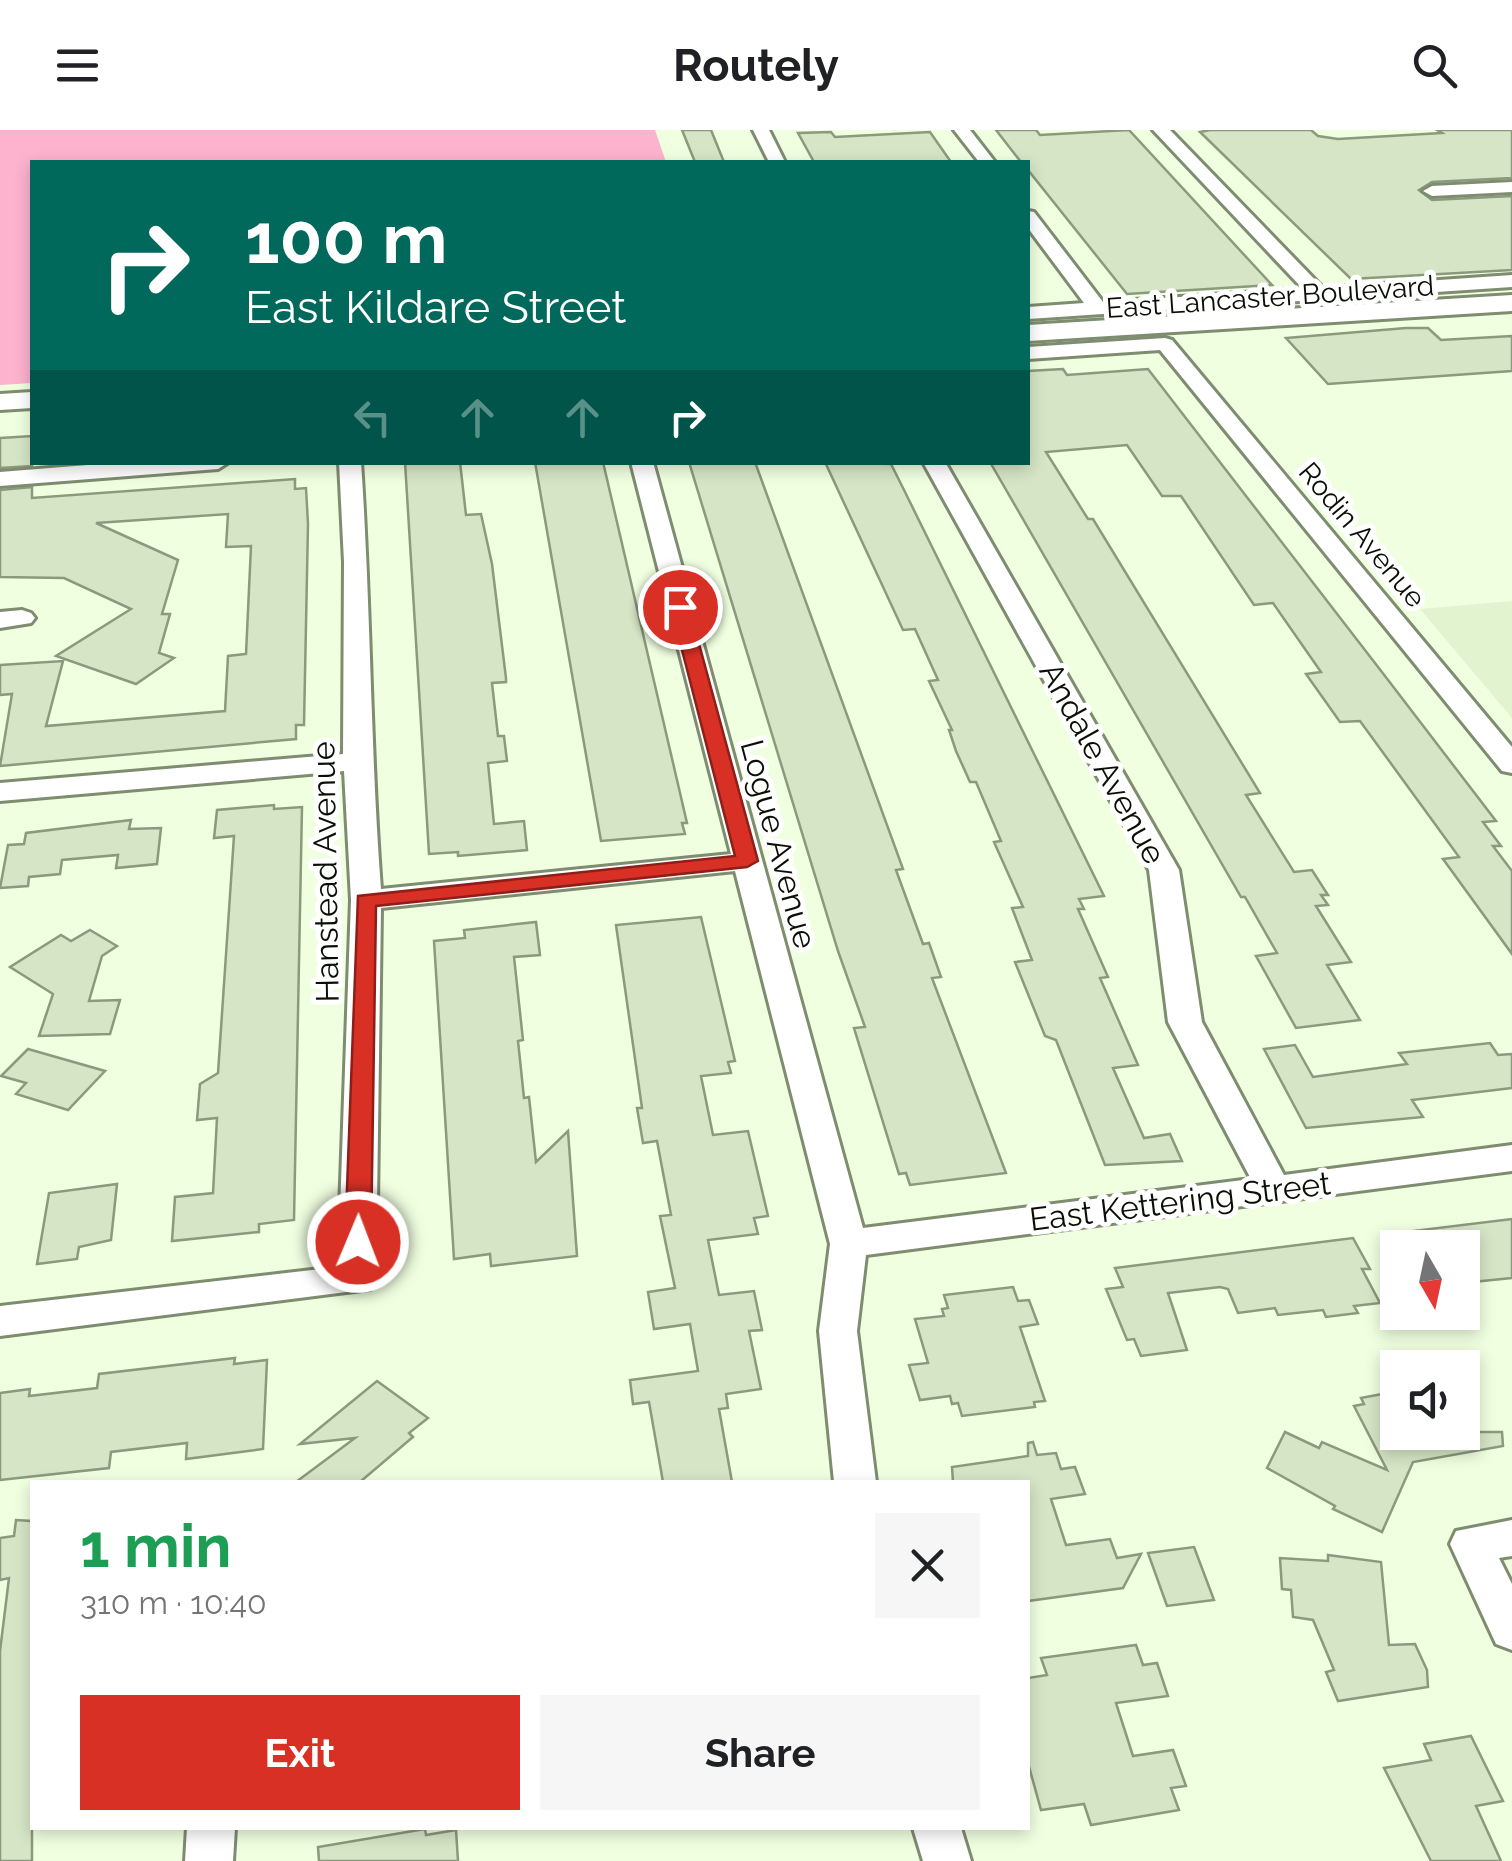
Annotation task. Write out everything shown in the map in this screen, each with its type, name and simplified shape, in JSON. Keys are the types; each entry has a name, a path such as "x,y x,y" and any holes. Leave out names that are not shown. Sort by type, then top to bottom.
{"main road":[{"name":"East Lancaster Boulevard","path":"1030,333 1512,302"},
{"path":"0,402 30,400"}],"street":[{"path":"760,130 776,160"},
{"path":"962,130 985,160"},
{"path":"1161,130 1318,294"},
{"path":"1432,192 1512,187"},
{"path":"1030,219 1097,308"},
{"name":"East Lancaster Boulevard","path":"1030,312 1512,281"},
{"name":"East Lancaster Boulevard","path":"1030,353 1166,344"},
{"name":"Rodin Avenue","path":"1166,344 1512,765"},
{"path":"0,479 180,465"},
{"name":"Hanstead Avenue","path":"0,1321 357,1280 366,900 357,761 356,562 350,465"},
{"name":"Logue Avenue","path":"643,465 848,1244"},
{"name":"Andale Avenue","path":"936,465 1164,870 1186,1022 1274,1189"},
{"path":"0,792 357,761"},
{"path":"366,900 747,861"},
{"name":"East Kettering Street","path":"848,1244 1512,1158"},
{"path":"848,1244 838,1331 848,1453 855,1480"},
{"path":"1491,1541 1512,1630"},
{"path":"209,1861 211,1830"},
{"path":"938,1830 947,1861"}],"shaded area":[{"path":"0,130 655,130 665,160 30,160 30,383 0,385"},
{"path":"1512,601 1512,718 1420,609"}],"building":[{"path":"682,130 711,130 723,160 694,160"},
{"path":"996,130 1036,130 1040,135 1129,130 1272,285 1127,294 1030,173 1030,160 1019,160"},
{"path":"1311,130 1318,136 1338,139 1442,133 1437,130 1512,130 1512,178 1432,182 1419,190 1432,200 1512,196 1512,270 1351,279 1200,132"},
{"path":"831,132 835,137 930,132 950,160 813,160 798,133"},
{"path":"1428,328 1441,340 1512,336 1512,371 1328,384 1286,338"},
{"path":"1063,369 1067,375 1148,369 1496,821 1483,822 1501,846 1493,846 1512,871 1512,954 1443,859 1459,857 1360,721 1340,722 1306,674 1321,672 1273,603 1254,605 1181,496 1162,496 1127,445 1046,452 1088,519 1093,519 1260,793 1246,795 1294,872 1312,870 1328,895 1321,895 1328,905 1316,906 1351,962 1327,965 1360,1020 1296,1028 1256,956 1277,953 992,465 1030,465 1030,371"},
{"path":"30,436 32,466 0,468 0,438"},
{"path":"405,465 460,465 466,515 481,514 492,564 506,678 506,682 492,683 498,736 504,736 507,761 488,763 494,824 524,821 527,850 458,856 458,852 429,854"},
{"path":"536,465 604,465 687,823 682,823 685,834 601,841"},
{"path":"690,465 756,465 903,869 896,870 923,944 929,943 941,977 932,978 1006,1173 910,1185 906,1173 899,1174 854,1028 865,1027 838,951"},
{"path":"826,465 891,465 1104,896 1079,899 1084,909 1078,909 1108,977 1100,978 1138,1065 1113,1068 1144,1138 1170,1134 1182,1161 1105,1165 1056,1040 1045,1036 1015,962 1032,960 1012,908 1023,907 994,842 1001,841 976,782 970,782 956,751 952,730 929,681 938,680 915,629 903,630"},
{"path":"295,479 295,489 306,488 308,524 304,725 296,725 296,739 0,766 12,694 0,695 0,665 63,661 46,726 225,711 228,656 246,654 251,546 226,547 228,514 96,523 178,560 162,614 170,614 159,653 174,658 136,684 56,656 131,609 64,578 0,577 0,490 32,487 32,498"},
{"path":"274,805 274,809 302,807 294,1220 259,1224 259,1232 172,1241 175,1197 213,1193 217,1118 197,1120 200,1084 218,1073 234,836 214,838 217,810"},
{"path":"131,820 129,829 161,828 157,864 116,868 118,855 62,860 60,874 29,877 28,886 0,888 8,845 24,844 26,833"},
{"path":"701,917 735,1061 728,1062 731,1073 701,1076 713,1135 748,1131 768,1216 754,1218 758,1234 708,1240 719,1295 754,1291 762,1330 749,1331 761,1389 726,1394 728,1408 719,1409 732,1480 663,1480 649,1402 633,1404 630,1380 698,1371 690,1324 654,1329 648,1292 675,1288 660,1216 671,1215 657,1141 643,1143 637,1108 642,1108 616,925"},
{"path":"536,922 540,955 514,957 523,1040 518,1041 524,1098 529,1097 536,1162 568,1131 577,1256 491,1266 490,1254 454,1259 434,941 465,938 464,930"},
{"path":"90,930 117,946 102,956 89,1001 120,1000 110,1034 39,1036 53,994 10,967 61,935 71,941"},
{"path":"1490,1043 1498,1055 1512,1054 1512,1088 1412,1100 1423,1117 1306,1128 1264,1049 1295,1045 1313,1077 1407,1064 1399,1053"},
{"path":"28,1049 105,1071 68,1110 16,1094 26,1083 1,1076"},
{"path":"117,1184 111,1240 79,1247 77,1259 37,1264 49,1193"},
{"path":"1512,1219 1512,1278 1480,1281 1480,1230 1421,1230"},
{"path":"1353,1238 1370,1269 1362,1269 1380,1303 1354,1306 1358,1313 1326,1317 1323,1310 1278,1315 1275,1308 1238,1313 1228,1289 1220,1287 1168,1293 1187,1350 1141,1356 1134,1339 1127,1340 1106,1289 1123,1287 1115,1268"},
{"path":"1013,1287 1018,1301 1029,1300 1038,1324 1020,1327 1045,1401 1034,1402 1035,1407 962,1416 958,1403 952,1404 950,1396 920,1400 909,1365 928,1363 915,1319 944,1316 942,1309 948,1308 944,1295"},
{"path":"235,1358 234,1364 267,1360 263,1449 186,1459 187,1443 111,1452 109,1468 0,1480 0,1393 30,1389 29,1396 97,1388 99,1374"},
{"path":"377,1381 428,1418 409,1433 413,1437 362,1480 299,1480 355,1438 300,1444"},
{"path":"1380,1394 1380,1450 1480,1450 1480,1432 1502,1432 1503,1446 1413,1462 1382,1532 1333,1509 1335,1506 1267,1468 1285,1432 1319,1448 1322,1442 1387,1470 1354,1406 1364,1404 1361,1398"},
{"path":"1033,1442 1037,1455 1056,1453 1061,1469 1075,1467 1085,1494 1051,1499 1066,1545 1110,1539 1117,1558 1141,1554 1123,1588 1030,1601 1030,1480 953,1480 952,1467 1028,1456 1028,1443"},
{"path":"16,1520 30,1521 32,1861 0,1861 0,1651 9,1578 0,1580 0,1538 14,1536"},
{"path":"1194,1547 1214,1600 1167,1606 1148,1553"},
{"path":"1328,1555 1381,1562 1389,1645 1415,1644 1427,1670 1428,1687 1338,1701 1326,1672 1334,1670 1313,1620 1293,1617 1291,1590 1282,1589 1280,1558 1328,1561"},
{"path":"1136,1645 1143,1665 1157,1663 1168,1696 1116,1703 1133,1756 1173,1750 1186,1786 1171,1788 1179,1810 1091,1825 1084,1804 1041,1810 1030,1770 1030,1678 1047,1675 1041,1658"},
{"path":"1471,1736 1503,1801 1476,1806 1501,1861 1431,1861 1384,1768 1431,1760 1424,1744"},
{"path":"419,1830 425,1830 426,1835 456,1830 458,1861 319,1861 318,1847"}],"route":[{"path":"358,1242 366,900 747,861 680,607"}]}
